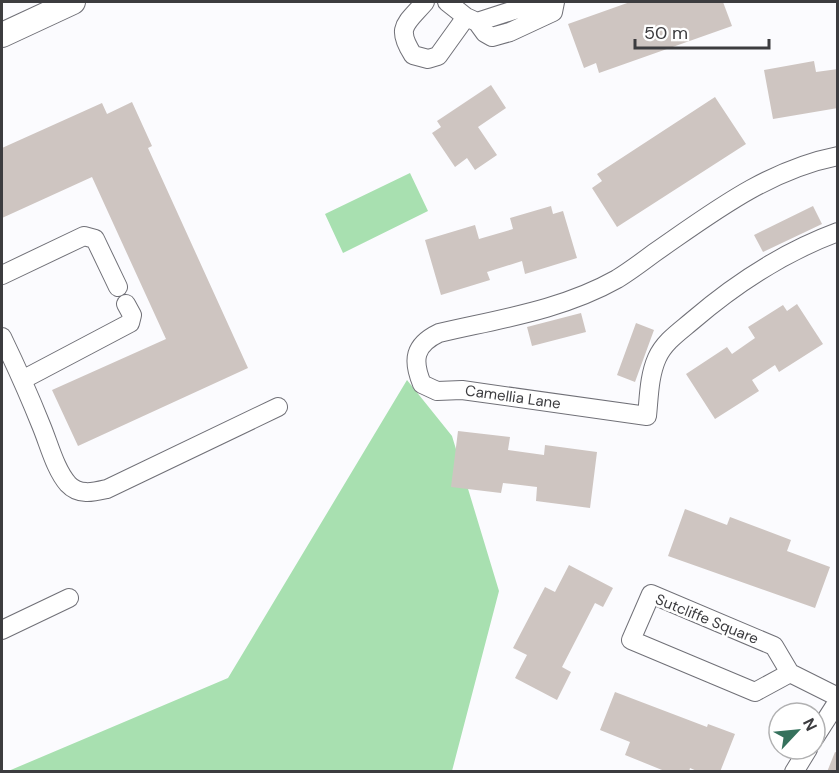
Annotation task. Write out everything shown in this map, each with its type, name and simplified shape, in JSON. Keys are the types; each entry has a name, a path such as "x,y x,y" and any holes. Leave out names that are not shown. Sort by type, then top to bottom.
{"main road":[{"path":"2,35 73,2"}],"street":[{"path":"425,2 404,27 403,40 412,55 428,60 438,56 471,20 553,12 555,2"},
{"path":"447,2 471,20"},
{"path":"514,14 539,2"},
{"name":"Camellia Lane","path":"837,156 809,162 767,179 616,279 577,297 549,308 439,333 424,341 417,356 417,372 423,384 437,391 462,390 646,416 652,371 658,355 670,339 740,283 787,256 837,232"},
{"path":"2,275 84,236 95,239 118,287"},
{"path":"22,380 130,323 132,315 126,304"},
{"path":"2,336 55,460 68,484 90,493 107,489 278,407"},
{"name":"Sutcliffe Square","path":"651,594 774,646 790,673 755,692 631,640 651,594"},
{"path":"2,630 69,598"},
{"path":"790,673 837,699 827,717"}],"green space":[{"path":"410,173 428,211 343,253 325,214"},
{"path":"407,380 452,436 499,591 452,771 6,772 228,678"}],"building":[{"path":"630,2 723,2 732,26 599,73 596,63 584,68 568,24"},
{"path":"814,61 816,72 838,69 838,108 773,119 764,70"},
{"path":"491,85 506,108 478,127 497,155 475,170 467,158 455,167 432,133 441,127 437,121"},
{"path":"715,97 746,144 617,227 592,188 602,181 597,174"},
{"path":"132,102 152,146 148,148 248,368 78,446 52,390 166,339 92,177 2,218 2,148 102,103 107,114"},
{"path":"551,206 553,214 563,211 577,258 525,274 522,261 487,272 490,280 441,295 425,240 475,225 479,239 513,229 510,218"},
{"path":"813,206 822,224 763,252 754,235"},
{"path":"797,304 823,344 779,372 775,365 752,380 759,391 715,419 686,374 727,347 732,354 755,338 748,327 783,305 787,311"},
{"path":"581,313 586,332 532,346 527,327"},
{"path":"636,323 654,330 635,382 617,375"},
{"path":"458,431 510,437 508,450 544,455 545,445 597,452 590,508 536,501 537,487 503,483 501,493 451,487"},
{"path":"685,509 727,525 730,517 791,540 787,551 830,567 815,608 668,556"},
{"path":"569,565 613,588 603,607 595,603 562,667 571,672 557,700 515,678 527,655 513,648 545,587 555,592"},
{"path":"615,692 707,727 708,724 735,734 720,772 699,772 690,768 689,772 667,772 625,755 630,742 600,730"},
{"path":"835,752 838,753 838,772 827,772"}]}
